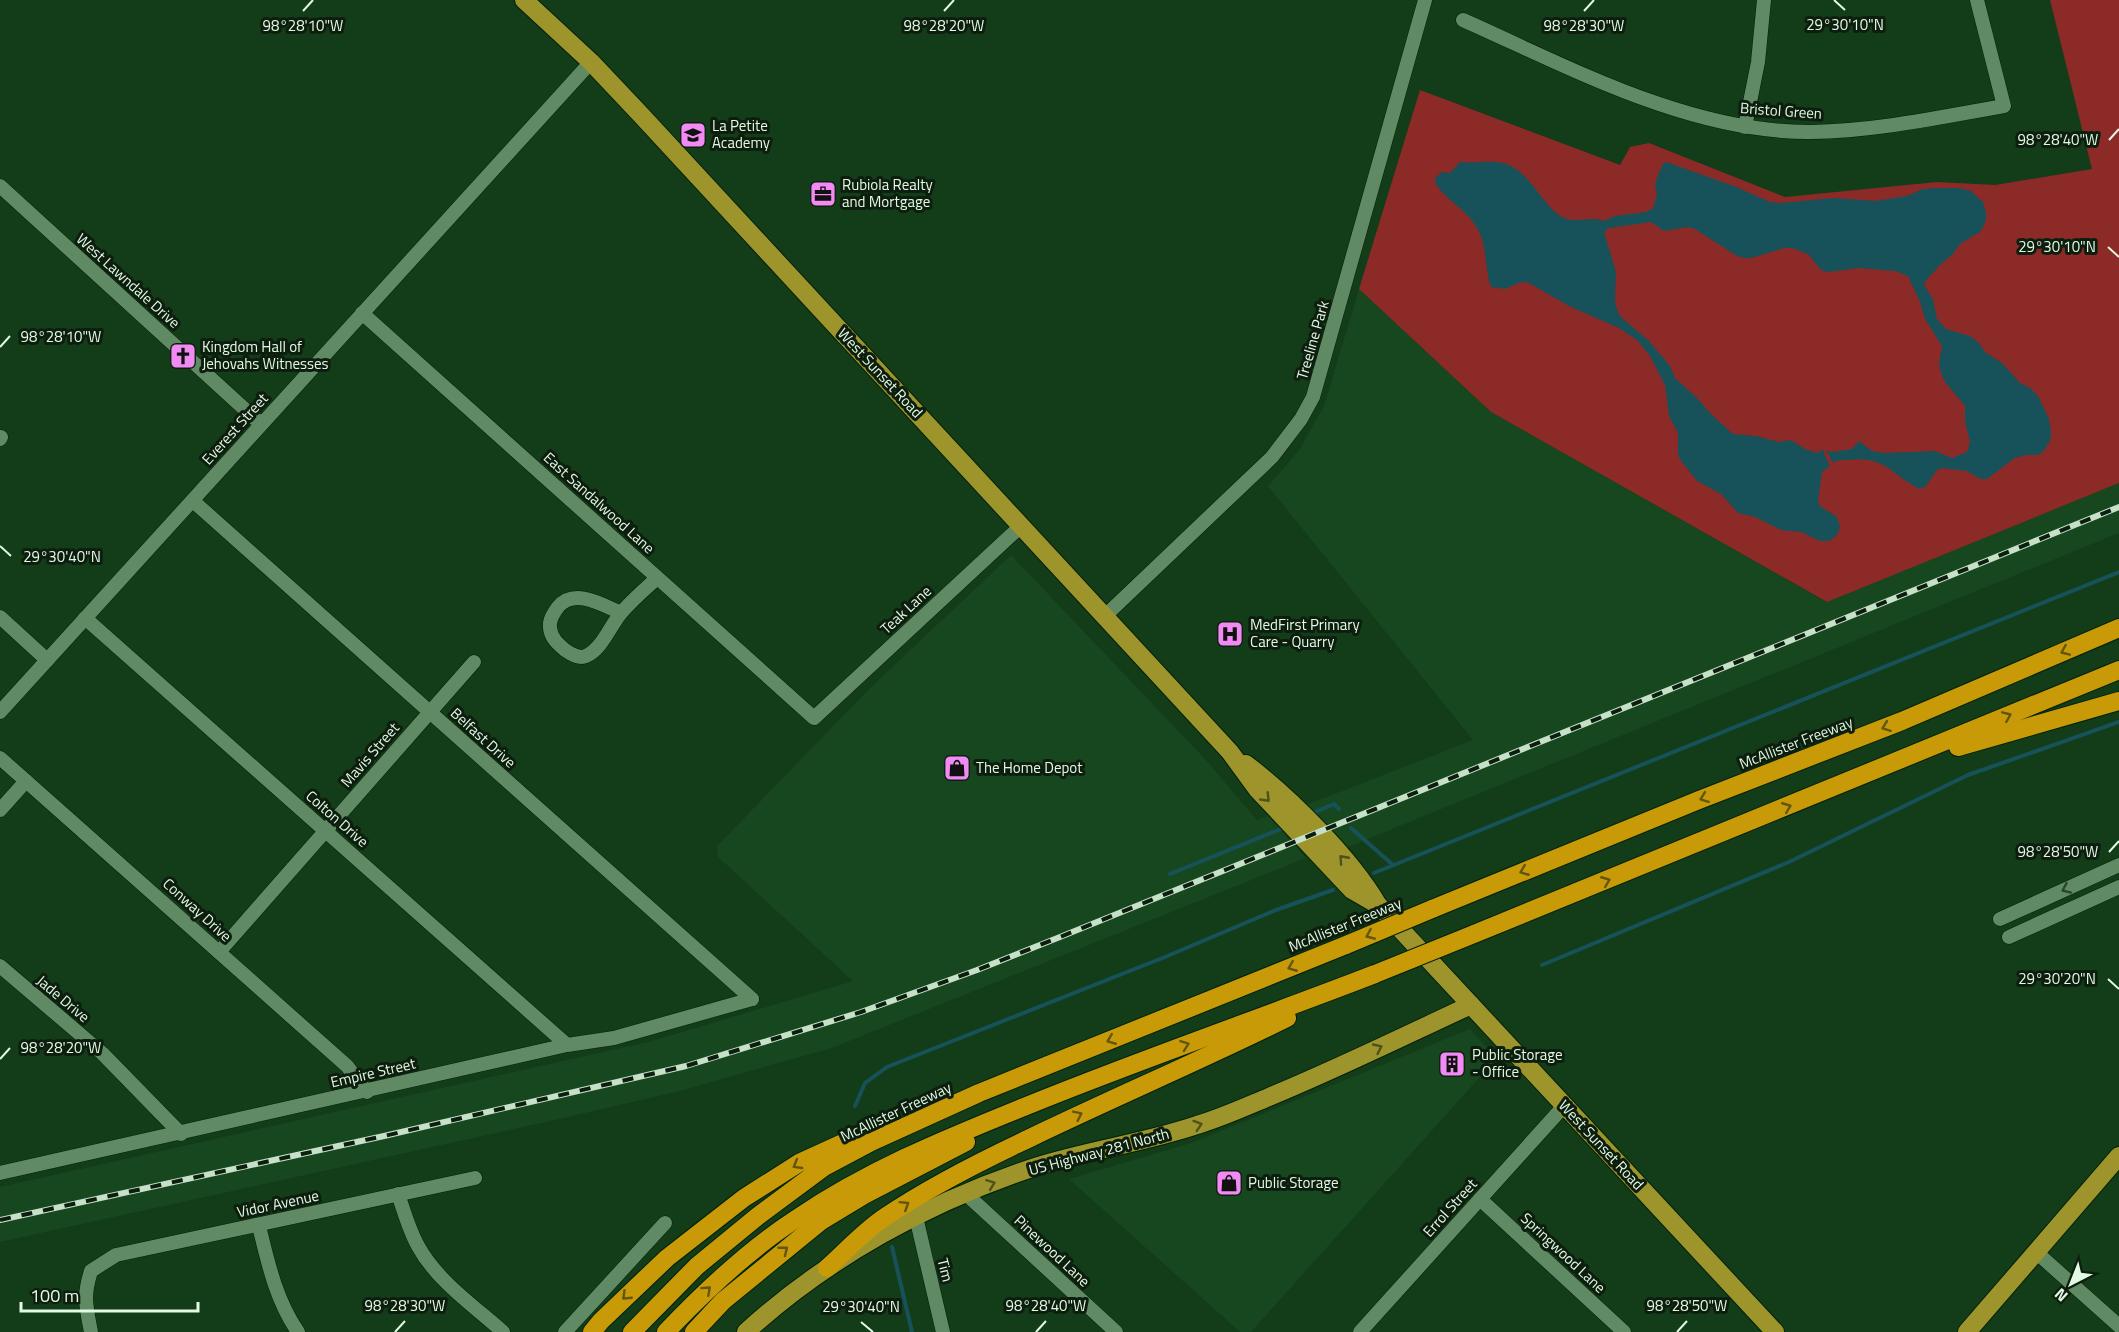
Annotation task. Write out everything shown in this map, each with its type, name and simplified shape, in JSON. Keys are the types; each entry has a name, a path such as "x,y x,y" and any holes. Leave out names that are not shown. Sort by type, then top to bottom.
{"highway":[{"name":"McAllister Freeway","path":"632,1332 640,1321 697,1266 824,1167 930,1114 1699,800 1902,721 2119,628"},
{"path":"666,1332 702,1294 794,1220 878,1170 936,1143 1071,1088 1375,975 2119,670"},
{"path":"1876,771 2119,701"},
{"path":"827,1268 884,1218 977,1164 1122,1094 1216,1054 1375,975"},
{"path":"694,1332 723,1301 821,1221 864,1195 1071,1088"},
{"path":"592,1332 667,1257 744,1198 799,1163 874,1130 930,1114"}],"main road":[{"name":"West Sunset Road","path":"524,0 591,62 1230,752 1257,789 1352,891 1378,905 1775,1332"},
{"name":"US Highway 281 North","path":"746,1332 787,1296 827,1268 866,1243 915,1217 1036,1167 1197,1125 1306,1082 1471,1005"},
{"path":"1967,1332 2119,1156"}],"street":[{"name":"Treeline Park","path":"1105,616 1272,457 1301,419 1313,397 1425,0"},
{"path":"1745,127 1758,62 1764,0"},
{"name":"Bristol Green","path":"1463,20 1625,92 1702,117 1745,127 1809,132 1873,129 2004,105 1977,0"},
{"name":"Everest Street","path":"0,712 591,62"},
{"name":"West Lawndale Drive","path":"0,186 261,424"},
{"name":"East Sandalwood Lane","path":"362,313 814,718"},
{"name":"Belfast Drive","path":"193,501 752,999"},
{"name":"Teak Lane","path":"814,718 1021,525"},
{"path":"621,613 587,598 575,598 561,604 554,613 549,623 551,635 570,653 580,657 585,656 601,642 621,613 657,578"},
{"path":"0,617 47,660"},
{"name":"Colton Drive","path":"85,618 567,1045"},
{"name":"Mavis Street","path":"219,952 474,662"},
{"name":"Conway Drive","path":"0,758 347,1066 367,1092"},
{"path":"0,810 26,781"},
{"path":"2000,919 2119,865"},
{"path":"2008,937 2119,887"},
{"name":"Jade Drive","path":"0,966 102,1053 181,1134"},
{"name":"Empire Street","path":"0,1173 181,1134 567,1045 614,1038 752,999"},
{"name":"Errol Street","path":"1363,1331 1564,1106"},
{"name":"Vidor Avenue","path":"91,1332 85,1289 91,1271 116,1256 475,1178"},
{"path":"398,1194 412,1233 425,1257 443,1278 503,1332"},
{"name":"Pinewood Lane","path":"966,1194 1116,1332"},
{"name":"Springwood Lane","path":"1480,1199 1624,1332"},
{"name":"Tim","path":"915,1217 943,1332"},
{"path":"566,1332 665,1223"},
{"path":"259,1226 271,1278 298,1332"},
{"path":"2036,1252 2119,1326"}],"shaded area":[{"path":"2050,0 2119,0 2119,483 1827,602 1491,412 1359,289 1420,90 1620,165 1630,147 1649,143 1785,197 1937,182 1995,185 2092,169"},
{"path":"1359,289 1491,412 1826,602 2119,483 2119,533 1348,847 1306,805 1473,740 1268,486 1300,449 1324,406"},
{"path":"1011,555 1206,760 1257,820 1268,816 1306,858 832,1048 680,1091 0,1242 0,1187 652,1041 853,981 718,857 717,846 869,689"},
{"name":"Public Storage","path":"1470,1029 1497,1058 1251,1332 1240,1332 1069,1179 1191,1143"}],"water":[{"path":"1460,162 1497,162 1509,165 1527,179 1558,214 1572,220 1604,221 1615,216 1646,212 1653,208 1657,194 1655,186 1657,178 1662,165 1666,162 1734,186 1770,202 1833,198 1875,201 1936,188 1959,188 1971,191 1983,202 1986,212 1986,220 1981,231 1960,244 1924,285 1933,299 1937,319 1946,329 1970,336 1985,352 2002,363 2020,383 2030,388 2038,396 2049,419 2050,441 2043,452 2015,458 1987,479 1980,479 1967,471 1942,468 1937,470 1926,486 1920,489 1886,467 1870,460 1841,460 1833,463 1826,450 1832,452 1852,449 1859,441 1872,451 1885,453 1935,451 1952,458 1967,452 1970,442 1965,422 1965,406 1945,382 1941,373 1939,364 1942,346 1925,319 1908,276 1895,271 1859,268 1828,272 1821,270 1808,254 1792,248 1745,258 1737,256 1695,229 1687,227 1664,231 1651,222 1609,228 1604,232 1616,272 1615,301 1618,313 1649,341 1670,366 1675,378 1733,434 1756,436 1779,442 1791,440 1805,449 1818,453 1822,449 1830,466 1822,472 1818,500 1820,506 1837,517 1840,527 1837,535 1829,541 1820,541 1801,532 1781,530 1755,517 1738,513 1721,494 1697,481 1682,462 1678,455 1678,433 1669,416 1665,385 1650,356 1637,340 1619,328 1569,306 1529,283 1521,282 1505,289 1491,287 1483,242 1477,228 1473,221 1435,183 1436,177 1442,172 1450,173"}],"waterway":[{"path":"1374,873 2119,572"},
{"path":"1542,965 1789,862 1968,775 2119,722"},
{"path":"1313,813 1334,804 1339,809"},
{"path":"1170,874 1283,828"},
{"path":"1351,828 1393,865"},
{"path":"855,1106 865,1083 887,1067 1165,957 1276,910 1333,890"},
{"path":"892,1247 912,1332"}],"railway":[{"path":"0,1220 384,1136 686,1066 861,1012 1060,937 2119,507"}],"place":[{"name":"La Petite Academy","path":"693,135"},
{"name":"Rubiola Realty and Mortgage","path":"823,194"},
{"name":"Kingdom Hall of Jehovahs Witnesses","path":"183,356"},
{"name":"MedFirst Primary Care - Quarry","path":"1230,634"},
{"name":"The Home Depot","path":"957,768"},
{"name":"Public Storage - Office","path":"1452,1064"},
{"name":"Public Storage","path":"1229,1183"}]}
